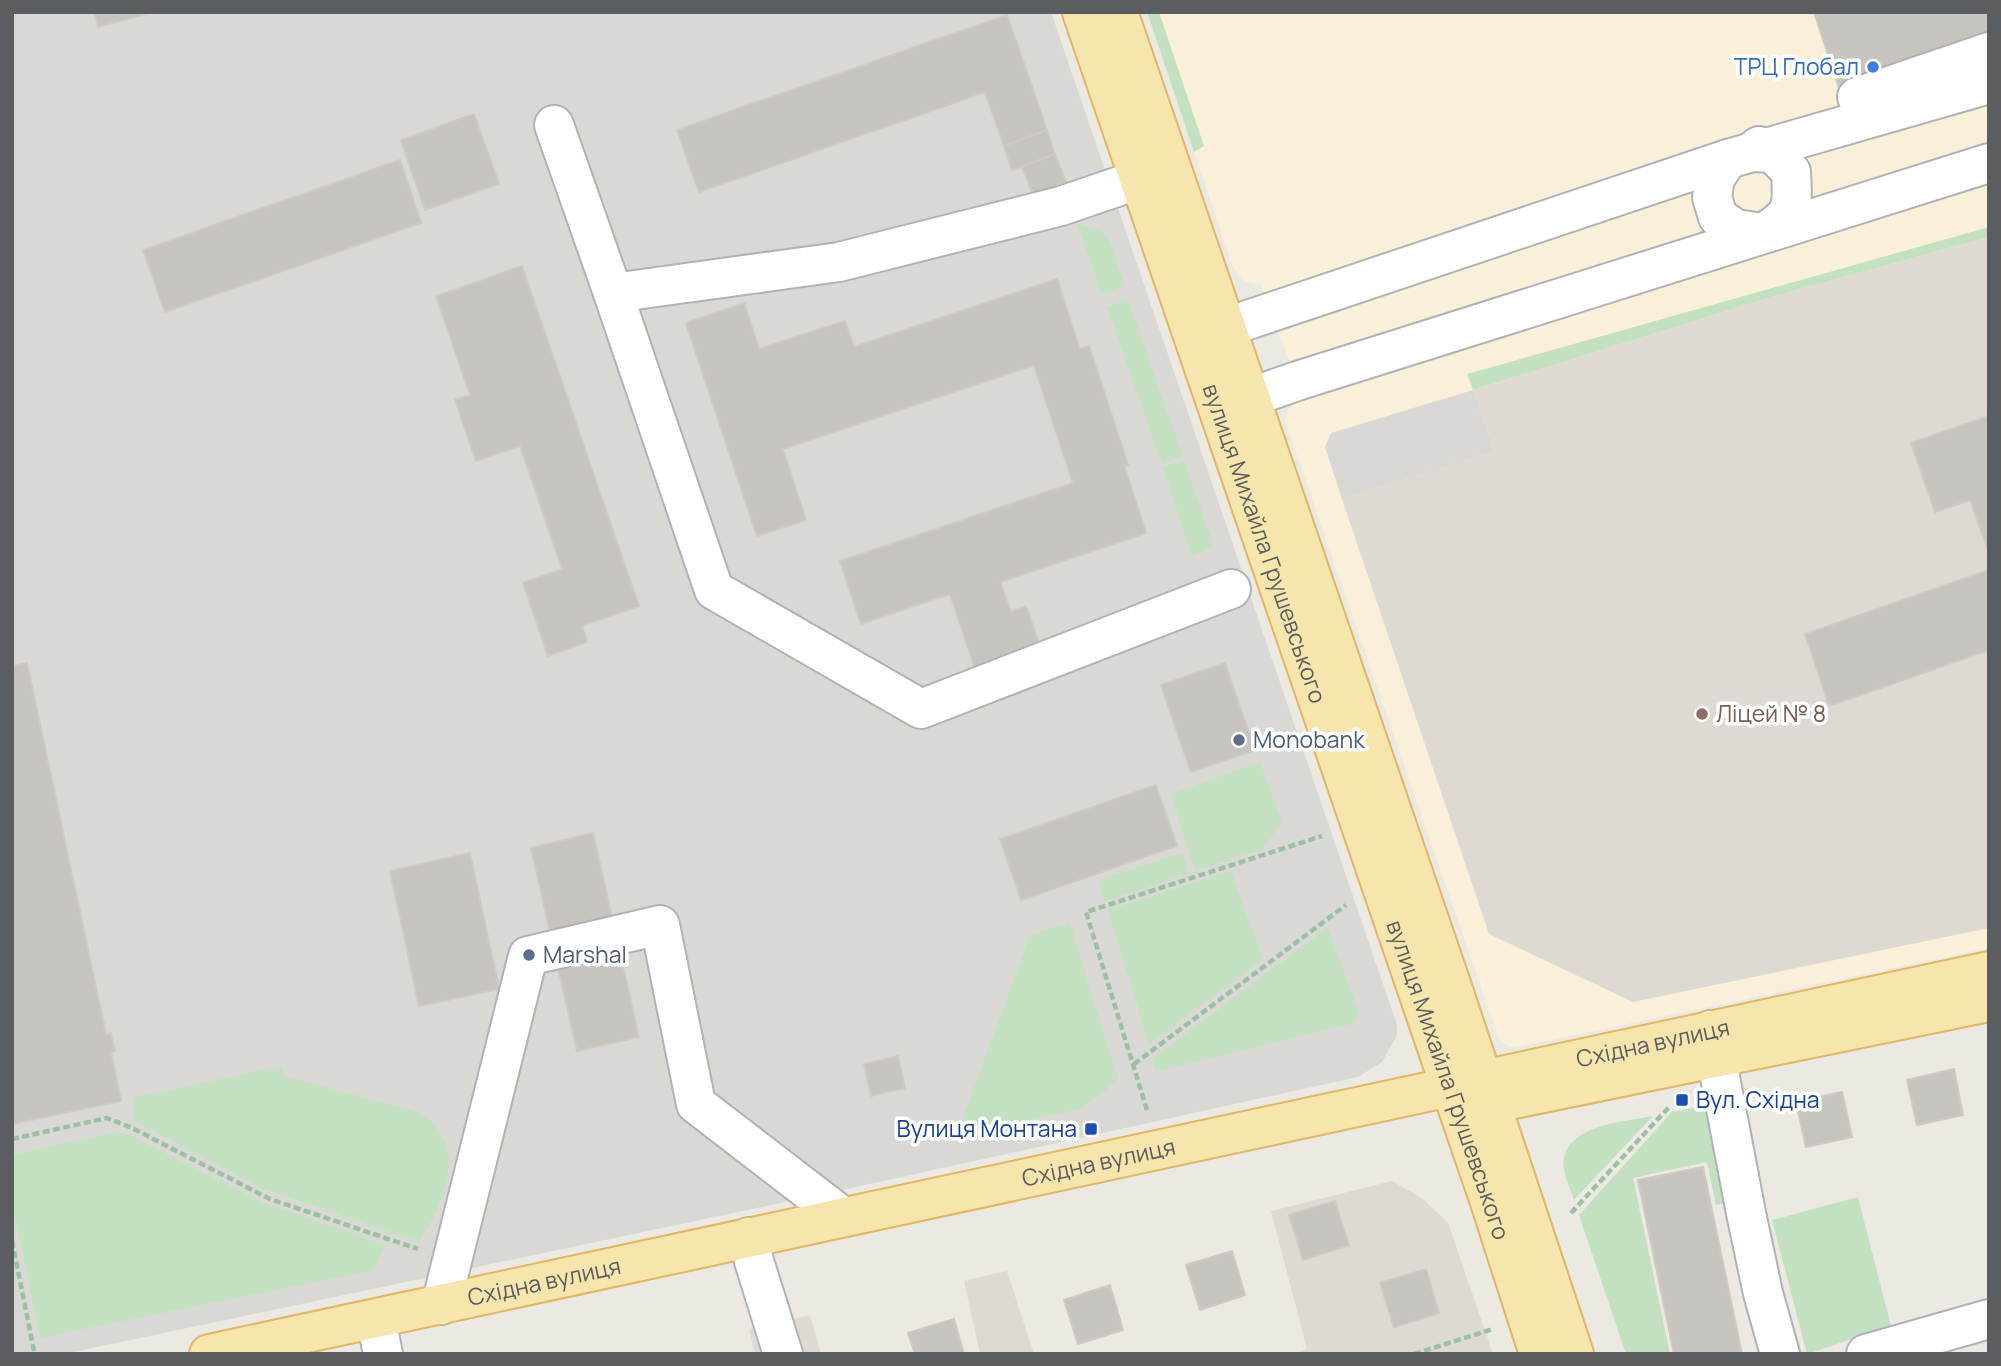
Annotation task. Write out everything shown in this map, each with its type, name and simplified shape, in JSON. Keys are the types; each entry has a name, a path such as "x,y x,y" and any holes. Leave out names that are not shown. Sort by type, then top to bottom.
{"main road":[{"name":"вулиця Михайла Грушевського","path":"1082,12 1140,179 1210,333"},
{"name":"вулиця Михайла Грушевського","path":"1118,12 1210,333 1471,1095 1574,1354"},
{"name":"Східна вулиця","path":"332,1354 380,1339 751,1249 843,1217 1471,1095 1714,1044 1989,971"},
{"name":"Східна вулиця","path":"1714,1044 1989,1002"},
{"name":"вулиця Михайла Грушевського","path":"1471,1095 1539,1354"},
{"name":"Східна вулиця","path":"209,1354 380,1339 441,1305 751,1249 1372,1126 1471,1095"}],"lane":[{"path":"1740,155 1773,153 1791,172 1793,198 1785,219 1763,233 1736,229 1718,217 1712,197 1714,178 1740,155 1789,117 1989,52"},
{"path":"1210,333 1740,155 1989,84"},
{"path":"554,125 714,590 921,709 1231,589"},
{"path":"1234,403 1989,163"},
{"path":"613,293 839,262 1061,205 1140,179"},
{"path":"441,1305 528,956 660,925 696,1104 843,1217"},
{"path":"1714,1044 1763,1293 1780,1354"},
{"path":"751,1249 783,1354"},
{"path":"1866,1354 1989,1319"}],"path":[{"path":"1147,1110 1086,912 1322,836"},
{"path":"1134,1065 1346,905"},
{"path":"1570,1213 1674,1102"},
{"path":"12,1139 107,1118 132,1128 270,1199 431,1254"},
{"path":"12,1241 34,1351"},
{"path":"1414,1354 1493,1329"}],"shaded area":[{"path":"12,12 1051,12 1397,1025 1397,1035 1382,1062 1358,1077 842,1190 64,1354 12,1354"},
{"path":"1147,12 1989,12 1989,948 1517,1047 1508,1046 1499,1039 1287,426 1286,415 1289,408 1303,398 1261,285 1245,281 1233,267"},
{"name":"Ліцей № 8","path":"1989,237 1989,928 1633,1002 1489,934 1342,499 1495,451 1473,390 1775,296"},
{"path":"1473,390 1495,451 1342,499 1325,447 1331,433"},
{"path":"1392,1181 1422,1198 1448,1223 1493,1354 1295,1354 1307,1349 1271,1211"},
{"path":"1007,1271 1034,1354 980,1354 964,1281"},
{"path":"810,1315 821,1354 755,1354 749,1329"}],"green space":[{"path":"1147,12 1159,12 1204,146 1194,152"},
{"path":"1077,223 1100,231 1110,240 1125,286 1102,294"},
{"path":"1989,227 1989,237 1775,296 1473,390 1467,374"},
{"path":"1128,299 1183,457 1162,464 1107,307"},
{"path":"1184,460 1214,547 1192,556 1163,467"},
{"path":"1260,762 1282,822 1263,849 1195,871 1171,794"},
{"path":"1182,853 1188,874 1105,901 1098,880"},
{"path":"1231,871 1263,959 1149,1044 1108,910"},
{"path":"1070,923 1118,1080 1083,1108 956,1137 1030,935"},
{"path":"1328,927 1359,1013 1355,1023 1156,1071 1152,1059"},
{"path":"281,1066 284,1076 414,1111 433,1123 443,1137 448,1151 449,1167 435,1215 419,1242 264,1189 136,1122 132,1098"},
{"path":"1716,1104 1733,1201 1716,1205 1707,1162 1633,1178 1670,1354 1626,1354 1579,1215 1672,1112"},
{"path":"1653,1116 1574,1200 1564,1169 1565,1154 1572,1143 1595,1128"},
{"path":"116,1132 130,1135 264,1203 385,1245 374,1270 40,1338 12,1200 12,1155"},
{"path":"1858,1197 1891,1326 1807,1354 1772,1220"}],"building":[{"path":"94,12 152,12 98,27"},
{"name":"ТРЦ Глобал","path":"1814,12 1989,12 1989,42 1840,91"},
{"path":"1007,15 1047,130 1004,146 985,92 699,192 677,130"},
{"path":"474,114 499,184 425,210 401,140"},
{"path":"1047,130 1055,154 1012,170 1004,146"},
{"path":"1055,154 1066,182 1033,195 1022,167"},
{"path":"400,160 421,223 165,312 143,250"},
{"path":"522,266 639,606 582,626 587,642 548,656 523,583 562,569 520,446 476,461 455,400 470,395 436,296"},
{"path":"1057,279 1080,349 1089,346 1128,465 1124,465 1146,533 1000,582 1011,612 1026,606 1040,646 975,668 950,594 861,624 840,561 1073,483 1034,365 783,449 806,520 757,536 686,323 744,303 759,349 845,321 854,347"},
{"path":"1989,416 1989,553 1970,500 1935,512 1911,443"},
{"path":"1989,570 1989,650 1829,706 1805,634"},
{"path":"27,663 106,1034 111,1033 115,1051 111,1052 121,1101 12,1124 12,666"},
{"path":"1225,663 1255,750 1191,772 1161,685"},
{"path":"1156,785 1177,846 1021,900 1000,839"},
{"path":"593,833 639,1037 577,1051 531,848"},
{"path":"470,853 499,989 419,1006 390,871"},
{"path":"898,1056 905,1088 871,1096 864,1064"},
{"path":"1954,1069 1963,1115 1917,1125 1907,1080"},
{"path":"1842,1092 1852,1137 1806,1147 1796,1102"},
{"path":"1703,1167 1742,1354 1674,1354 1638,1180"},
{"path":"1335,1201 1349,1245 1303,1260 1289,1215"},
{"path":"1232,1251 1245,1295 1200,1310 1186,1265"},
{"path":"1426,1269 1439,1313 1394,1327 1380,1283"},
{"path":"1110,1285 1123,1330 1078,1344 1064,1300"},
{"path":"954,1319 964,1354 915,1354 908,1333"}],"place":[{"name":"ТРЦ Глобал","path":"1873,67"},
{"name":"Ліцей № 8","path":"1702,714"},
{"name":"Monobank","path":"1239,740"},
{"name":"Marshal","path":"529,955"},
{"name":"Вул. Східна","path":"1682,1100"},
{"name":"Вулиця Монтана","path":"1091,1129"}]}
